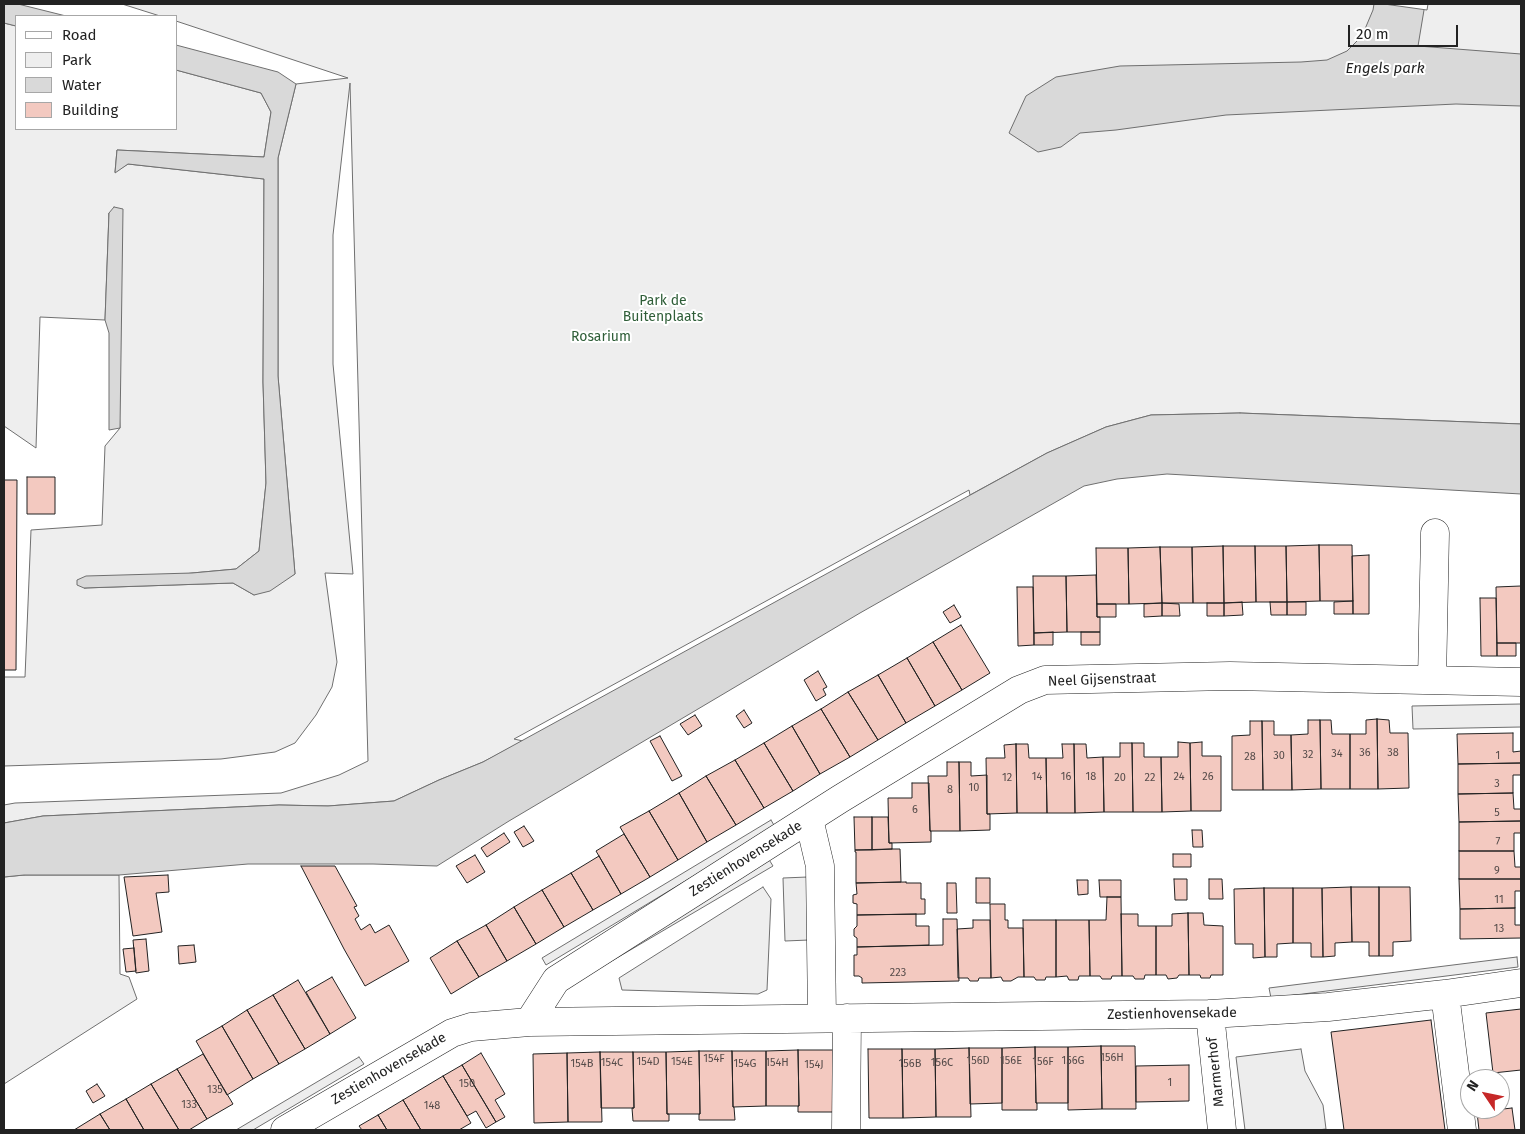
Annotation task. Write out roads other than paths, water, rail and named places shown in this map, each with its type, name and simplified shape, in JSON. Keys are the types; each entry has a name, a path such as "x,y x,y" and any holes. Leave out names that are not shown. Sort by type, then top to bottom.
{"street":[{"path":"1432,680 1436,533"},
{"name":"Neel Gijsenstraat","path":"808,819 1019,690 1045,680 1230,676 1521,682"},
{"name":"Zestienhovensekade","path":"529,1022 556,980 808,819 820,866 834,1018"},
{"name":"Zestienhovensekade","path":"285,1130 452,1032 471,1027 529,1022 1210,1014 1328,1008 1521,983"},
{"path":"1445,994 1462,1130"},
{"name":"Marmerhof","path":"1210,1014 1222,1130"},
{"path":"834,1018 846,1130"}],"water":[{"path":"4,4 18,4 62,15 15,15 15,26 4,23"},
{"name":"Engels park","path":"1374,4 1425,4 1418,46 1521,54 1521,106 1456,104 1226,115 1080,133 1061,147 1038,152 1009,133 1026,96 1056,77 1120,66 1327,60 1347,51 1362,36"},
{"path":"178,46 278,72 296,84 278,158 278,376 295,574 270,591 254,595 233,583 84,588 77,585 77,580 86,576 192,573 236,569 259,551 266,483 263,382 264,179 128,164 115,173 117,150 264,157 271,112 261,93 178,71"},
{"path":"114,207 123,209 120,428 109,430 109,333 105,320 109,213"},
{"path":"1240,413 1521,424 1521,494 1167,474 1117,479 1084,486 860,613 509,821 437,866 248,864 119,875 24,875 4,877 4,823 43,816 279,805 328,806 394,801 483,762 1047,453 1106,427 1151,415"}],"park label":[{"name":"Park de Buitenplaats","path":"663,310"},
{"name":"Rosarium","path":"601,337"}]}
